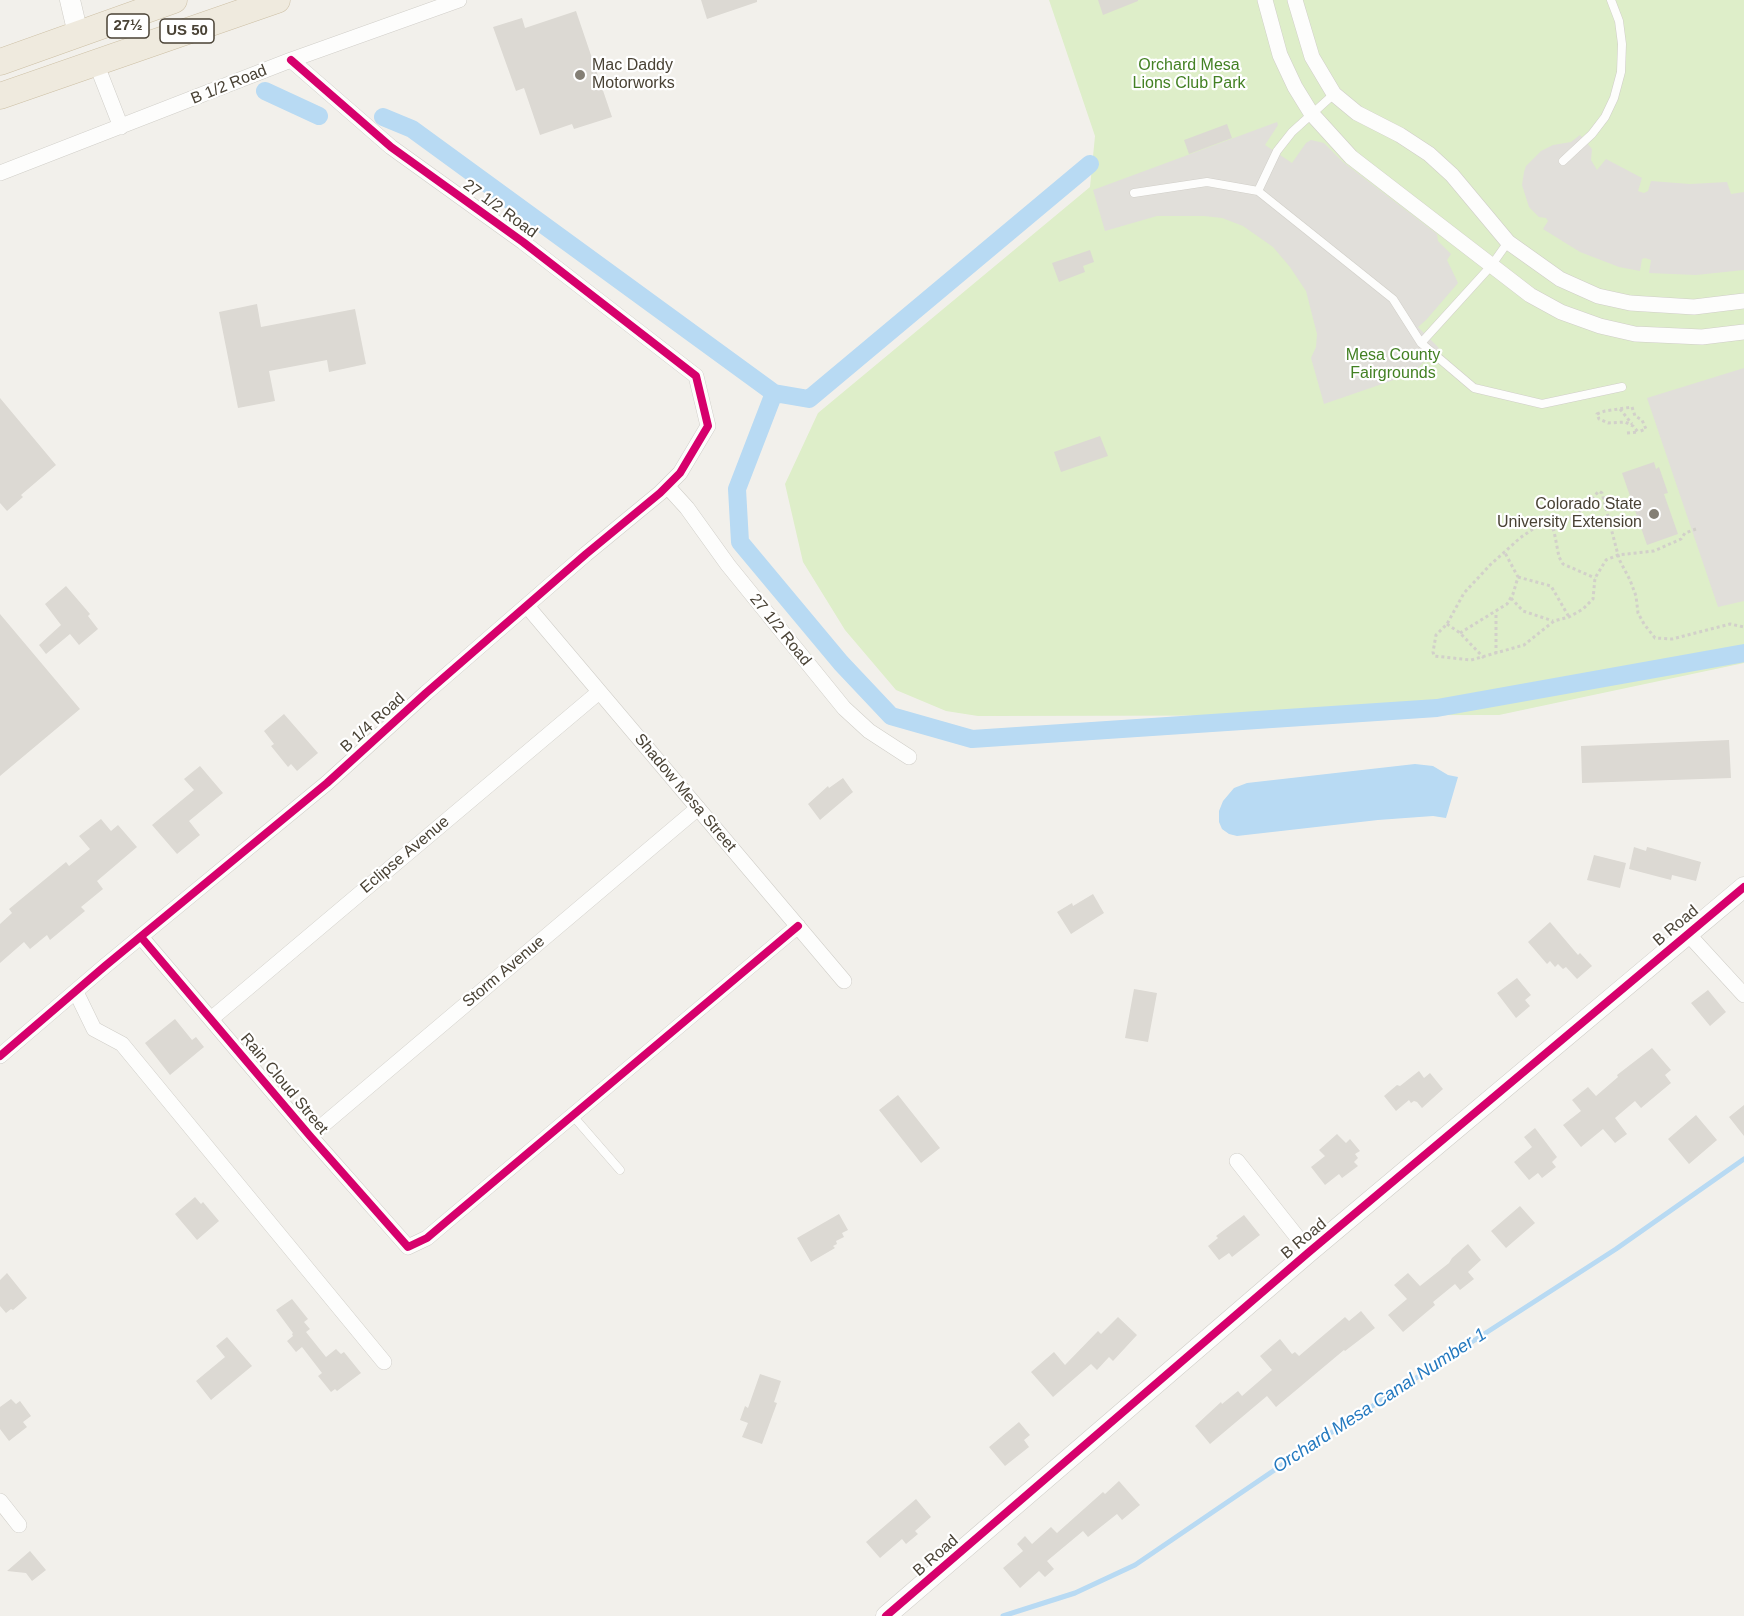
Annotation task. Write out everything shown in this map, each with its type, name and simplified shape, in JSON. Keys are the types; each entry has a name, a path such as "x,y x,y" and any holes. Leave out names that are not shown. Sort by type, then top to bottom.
{"highway":[{"name":"US 50","path":"0,62 173,0"},
{"name":"27½","path":"96,63 106,38 173,0"},
{"name":"US 50","path":"0,96 277,0"},
{"path":"34,85 76,48 78,34"}],"street":[{"path":"70,0 78,34"},
{"name":"B 1/2 Road","path":"0,173 121,128 291,60 459,0"},
{"path":"1265,0 1281,55 1295,87 1311,113 1351,157 1530,295 1561,312 1600,326 1635,334 1702,337 1744,332"},
{"path":"1295,0 1312,57 1334,94 1357,113 1400,135 1429,154 1452,175 1508,242 1560,279 1598,296 1630,303 1694,307 1744,301"},
{"name":"27 1/2 Road","path":"291,60 391,147 523,242 696,376"},
{"path":"96,63 121,128"},
{"name":"B 1/4 Road","path":"0,1056 327,783 426,693 681,473 708,426 696,376"},
{"name":"27 1/2 Road","path":"667,486 687,508 728,565 844,708 869,731 909,757"},
{"name":"Shadow Mesa Street","path":"526,606 844,981"},
{"name":"Eclipse Avenue","path":"211,1019 599,692"},
{"name":"Storm Avenue","path":"310,1136 698,808"},
{"name":"B Road","path":"886,1616 1309,1252 1744,887"},
{"path":"573,1116 798,926"},
{"path":"1688,934 1744,995"},
{"name":"Rain Cloud Street","path":"141,937 310,1136 408,1247 426,1238 573,1116"},
{"path":"76,992 94,1029 122,1044 384,1362"},
{"path":"1237,1161 1309,1252"},
{"path":"0,1502 19,1525"}],"lane":[{"path":"1563,161 1592,134 1605,117 1614,98 1621,72 1622,44 1619,21 1611,0"},
{"path":"1258,191 1277,151 1311,113 1334,94"},
{"path":"1134,193 1207,182 1258,191 1393,300 1421,343 1474,388 1542,404 1622,387"},
{"path":"1421,343 1491,266 1508,242"},
{"path":"573,1116 620,1170"}],"path":[{"path":"1627,433 1646,429 1642,420 1635,416 1632,407 1598,414 1597,417 1608,423 1625,422 1633,426"},
{"path":"1620,408 1638,432"},
{"path":"1696,529 1685,533 1681,539 1654,551 1618,555 1606,560 1594,578 1593,599 1583,609 1569,617 1554,621 1524,645 1485,657 1462,660 1434,656 1436,635 1447,624 1464,592 1504,551 1540,524 1567,521 1599,491 1602,492 1618,555 1633,588 1638,613 1655,638 1672,639 1730,624 1744,627"},
{"path":"1550,523 1563,564 1594,578"},
{"path":"1504,551 1518,577 1551,586 1569,617"},
{"path":"1460,633 1507,604 1518,577"},
{"path":"1511,598 1523,610 1554,621"},
{"path":"1496,612 1496,654"},
{"path":"1447,624 1485,657"}],"green space":[{"name":"Mesa County Fairgrounds","path":"1049,0 1744,0 1744,663 1499,715 978,716 946,711 896,690 845,630 803,562 785,484 818,413 1090,187 1095,136"}],"shaded area":[{"path":"1277,122 1278,125 1265,145 1292,163 1306,143 1311,140 1324,143 1343,162 1437,234 1438,241 1451,254 1447,260 1458,283 1418,327 1439,348 1411,374 1324,404 1311,358 1316,347 1317,334 1306,291 1273,247 1243,226 1222,218 1204,216 1157,216 1105,231 1093,190"},
{"path":"1580,135 1592,149 1591,160 1597,170 1606,159 1642,178 1638,191 1644,193 1648,191 1651,181 1690,184 1727,182 1731,194 1744,192 1744,270 1696,275 1649,273 1651,260 1645,258 1642,259 1640,271 1619,267 1580,252 1543,229 1548,221 1546,218 1539,217 1529,207 1522,185 1526,166 1541,151 1553,145 1571,142"},
{"path":"1744,368 1744,601 1718,607 1647,398"}],"water":[{"path":"1415,764 1433,766 1448,775 1458,777 1446,818 1433,816 1378,820 1237,836 1222,829 1219,822 1219,811 1223,801 1234,788 1247,783"}],"building":[{"path":"701,0 757,0 757,2 707,19"},
{"path":"1098,0 1138,0 1138,1 1103,15"},
{"path":"576,11 612,117 574,129 572,124 540,135 524,88 516,91 493,27 522,18 525,28"},
{"path":"1227,124 1232,138 1189,154 1184,140"},
{"path":"1090,250 1094,262 1083,266 1085,272 1059,282 1052,263"},
{"path":"257,304 261,327 355,309 366,364 329,372 327,360 269,371 275,401 238,408 219,312"},
{"path":"0,398 56,465 21,495 23,497 7,511 0,503"},
{"path":"1100,436 1108,456 1061,472 1054,452"},
{"name":"Colorado State University Extension","path":"1654,462 1656,469 1659,467 1668,493 1664,494 1678,534 1647,545 1622,473"},
{"path":"66,586 90,614 88,616 98,629 79,645 70,634 46,654 39,645 61,625 45,604"},
{"path":"0,614 80,709 0,776"},
{"path":"284,714 318,753 297,771 291,764 288,767 271,746 274,744 264,731"},
{"path":"1729,740 1731,778 1582,783 1581,746"},
{"path":"200,766 223,793 189,821 200,835 177,854 152,825 194,790 184,779"},
{"path":"843,778 853,792 820,820 808,804 828,786 829,788"},
{"path":"101,819 111,831 118,825 137,847 97,881 103,889 81,907 85,911 50,940 47,935 30,949 24,942 0,963 0,924 12,913 9,909 66,862 69,866 90,849 79,836"},
{"path":"1634,847 1646,851 1647,847 1701,862 1696,881 1672,875 1671,880 1629,869"},
{"path":"1594,855 1626,863 1620,888 1587,880"},
{"path":"1093,894 1104,913 1071,934 1057,912"},
{"path":"1550,922 1578,955 1580,953 1592,966 1577,979 1566,967 1563,969 1558,964 1555,967 1550,961 1547,964 1528,942"},
{"path":"1517,978 1531,995 1525,1000 1530,1006 1516,1018 1497,993"},
{"path":"1134,989 1157,993 1148,1042 1125,1038"},
{"path":"1708,990 1726,1012 1710,1026 1691,1003"},
{"path":"175,1019 192,1040 196,1037 204,1047 170,1075 145,1043"},
{"path":"1652,1048 1671,1070 1665,1075 1671,1083 1641,1108 1635,1101 1615,1118 1627,1134 1615,1143 1603,1129 1581,1147 1563,1125 1581,1111 1572,1100 1588,1087 1596,1096 1618,1077 1617,1075"},
{"path":"1419,1071 1424,1078 1430,1073 1443,1089 1422,1108 1417,1102 1411,1103 1409,1100 1396,1111 1384,1096"},
{"path":"898,1095 940,1148 921,1163 879,1110"},
{"path":"1744,1105 1744,1136 1729,1117"},
{"path":"1696,1115 1717,1140 1689,1164 1668,1139"},
{"path":"1535,1128 1557,1157 1552,1162 1556,1167 1542,1178 1538,1173 1529,1180 1514,1162 1532,1147 1524,1137"},
{"path":"1337,1134 1346,1143 1350,1139 1360,1151 1355,1154 1358,1158 1354,1162 1358,1166 1342,1178 1339,1174 1325,1185 1311,1167 1325,1156 1319,1150"},
{"path":"195,1197 201,1204 203,1202 219,1221 197,1240 175,1214"},
{"path":"1520,1206 1535,1223 1506,1248 1491,1231"},
{"path":"839,1214 848,1230 842,1233 844,1237 836,1241 837,1244 833,1246 835,1248 811,1262 797,1238"},
{"path":"1244,1215 1260,1235 1232,1257 1229,1253 1219,1260 1208,1246 1218,1238 1216,1236"},
{"path":"1468,1244 1481,1260 1468,1272 1474,1279 1460,1290 1455,1284 1433,1302 1435,1305 1403,1332 1388,1315 1407,1299 1394,1285 1408,1273 1420,1286"},
{"path":"7,1273 27,1298 6,1313 0,1306 0,1280"},
{"path":"292,1299 308,1319 304,1322 310,1329 306,1332 326,1357 336,1349 341,1354 344,1352 361,1373 337,1391 335,1389 331,1392 318,1376 322,1373 302,1347 296,1352 287,1341 293,1333 276,1310"},
{"path":"1361,1311 1375,1328 1344,1350 1276,1407 1267,1396 1210,1444 1195,1426 1221,1402 1222,1404 1238,1391 1242,1396 1272,1370 1260,1356 1280,1339 1292,1354 1295,1352 1299,1356 1345,1317 1349,1321"},
{"path":"1118,1317 1137,1335 1113,1361 1109,1357 1097,1370 1091,1364 1053,1397 1031,1372 1054,1352 1065,1365 1098,1331 1101,1334"},
{"path":"227,1337 252,1366 211,1400 196,1381 225,1357 216,1346"},
{"path":"760,1374 781,1381 774,1402 777,1403 762,1444 742,1437 748,1423 740,1420 745,1406 748,1408"},
{"path":"11,1399 16,1404 20,1401 31,1416 23,1422 27,1427 9,1441 0,1429 0,1407"},
{"path":"1019,1422 1030,1435 1024,1440 1029,1447 1005,1466 989,1447"},
{"path":"1119,1481 1140,1505 1122,1520 1117,1514 1088,1537 1083,1531 1047,1561 1054,1569 1045,1577 1039,1571 1020,1588 1003,1568 1023,1551 1017,1544 1025,1536 1032,1544 1051,1527 1057,1533 1103,1492 1105,1494"},
{"path":"916,1499 931,1517 915,1531 918,1534 906,1544 902,1539 880,1558 866,1542"},
{"path":"30,1551 46,1570 32,1581 26,1573 7,1571"}],"waterway":[{"path":"265,91 319,116"},
{"path":"383,117 412,129 774,393 809,399 1090,164"},
{"path":"774,393 737,489 740,542 841,663 891,716 972,739 1437,708 1744,653"},
{"name":"Orchard Mesa Canal Number 1","path":"1003,1616 1075,1593 1135,1565 1298,1454 1616,1249 1744,1159"}],"cycle path":[{"path":"0,1056 327,783 426,693 660,493 680,473 708,426 696,376 523,242 391,147 291,60"},
{"path":"886,1616 1309,1252 1744,887"},
{"path":"141,937 310,1136 408,1247 427,1238 798,926"}],"place":[{"name":"Mac Daddy Motorworks","path":"580,75"},
{"name":"Colorado State University Extension","path":"1654,514"}],"park label":[{"name":"Orchard Mesa Lions Club Park","path":"1189,75"}]}
